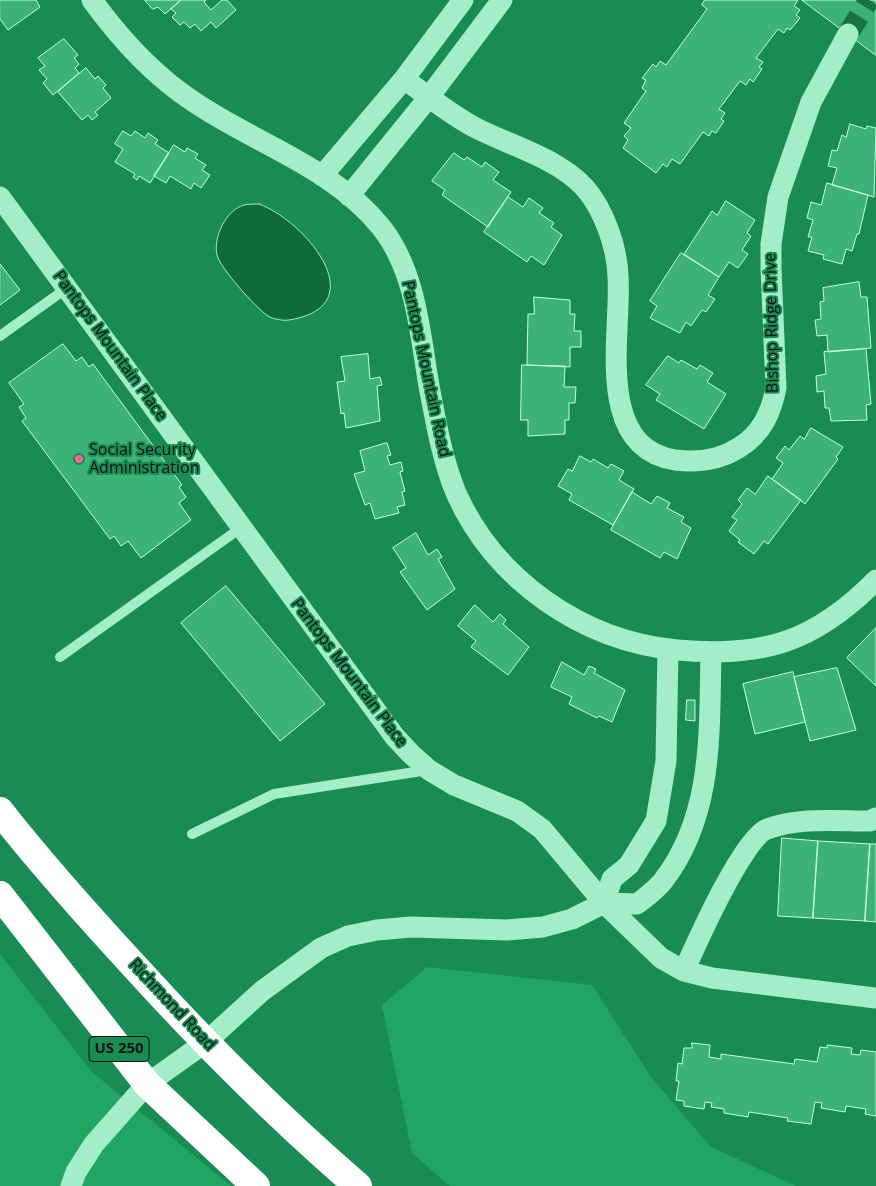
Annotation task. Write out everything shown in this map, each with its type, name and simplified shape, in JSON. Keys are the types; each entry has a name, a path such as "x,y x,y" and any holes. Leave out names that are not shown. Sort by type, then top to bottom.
{"highway":[{"name":"Richmond Road","path":"0,811 70,897 206,1042 305,1140 358,1186"},
{"name":"US 250","path":"0,895 147,1084 256,1186"}],"street":[{"name":"Pantops Mountain Road","path":"92,0 125,43 155,73 195,103 276,147 322,176 349,196 380,225 402,264 413,294 445,460 456,493 489,548 512,574 547,603 580,622 622,639 668,649 711,653 773,645 802,637 825,625 854,603 876,580"},
{"path":"322,176 404,79 463,0"},
{"path":"349,196 429,96 502,0"},
{"name":"Bishop Ridge Drive","path":"404,79 475,128 567,173 585,188 600,212 610,237 618,275 616,385 624,421 636,438 651,451 670,459 687,462 709,460 730,453 749,441 762,429 772,409 776,388 771,244 778,197 811,102 848,34"},
{"name":"Pantops Mountain Place","path":"0,197 395,737 411,754 429,770 454,785 517,811 542,829 604,903 661,958 684,971 712,978 876,998"},
{"path":"604,903 612,879 629,865 656,821 666,761 668,649"},
{"path":"71,1186 76,1172 94,1144 147,1084 206,1042 262,991 321,948 348,936 377,930 411,927 507,930 543,927 572,919 604,903 637,904 662,882 688,841 698,814 708,752 711,653"},
{"path":"684,971 703,928 742,856 765,830 805,821 870,821 876,818"}],"lane":[{"path":"0,336 67,288"},
{"path":"60,657 242,528"},
{"path":"192,834 274,794 429,770"}],"shaded area":[{"path":"259,204 277,213 296,227 312,244 324,263 330,282 328,298 315,312 289,320 275,319 268,316 239,287 220,261 216,248 217,240 226,218 244,205"},
{"path":"0,954 91,1071 231,1186 0,1186"},
{"path":"427,967 592,985 651,1077 711,1147 796,1186 450,1186 412,1153 382,1005"}],"building":[{"path":"0,0 36,0 40,7 8,30 0,19"},
{"path":"145,0 181,0 165,14 158,7 153,9"},
{"path":"181,0 206,0 204,2 211,10 222,0 227,0 236,10 216,28 211,22 201,31 195,24 190,28 184,22 180,25 172,17 176,13 171,9"},
{"path":"705,0 798,0 794,6 800,10 796,15 800,18 790,30 787,28 784,33 778,29 756,58 763,62 759,67 762,69 753,82 750,79 746,85 740,81 719,109 725,113 721,119 724,121 716,133 712,131 709,136 703,132 680,164 672,159 667,167 663,164 656,173 623,148 628,140 624,136 631,128 624,123 646,91 642,88 646,80 642,78 653,64 656,67 660,61 666,65 707,9 702,5"},
{"path":"802,0 876,0 876,55"},
{"path":"64,39 78,55 74,58 79,64 75,68 79,73 53,95 43,83 47,79 39,70 45,66 38,58"},
{"path":"86,68 95,79 98,76 106,85 103,88 111,98 95,112 98,115 92,120 88,115 82,120 58,92"},
{"path":"850,124 866,129 867,126 876,128 874,197 832,185 837,168 828,166 832,150 837,151 842,135 846,137"},
{"path":"123,131 131,136 135,131 145,138 148,133 158,140 155,144 169,153 150,183 139,176 137,180 133,177 135,174 115,162 123,149 115,144"},
{"path":"174,145 185,152 187,148 198,154 195,158 206,165 202,170 210,175 201,188 194,183 191,189 170,176 166,183 154,176"},
{"path":"454,153 464,160 467,157 482,167 485,162 499,172 493,180 511,192 488,227 442,195 445,190 432,181"},
{"path":"827,183 868,195 859,234 857,234 852,251 846,249 842,264 823,259 824,255 808,251 812,237 808,237 813,220 807,218 811,202 821,205"},
{"path":"508,197 523,207 529,198 543,208 539,213 554,223 551,227 562,235 544,265 531,256 527,262 484,232"},
{"path":"726,201 755,220 747,233 751,236 742,250 748,254 738,268 729,262 719,277 684,254 712,211 717,215"},
{"path":"681,253 719,277 708,295 715,299 706,312 702,310 691,326 686,322 680,333 650,318 657,306 650,301"},
{"path":"0,264 20,290 0,305"},
{"path":"859,282 861,297 867,297 871,348 828,352 827,335 817,336 815,320 821,319 820,302 824,301 823,288"},
{"path":"534,297 570,300 570,314 575,314 574,331 581,331 581,347 570,347 570,367 527,365 528,314 534,314"},
{"path":"63,344 76,361 82,357 89,367 93,364 182,485 179,487 186,497 179,503 191,520 141,558 128,541 121,546 114,536 110,539 22,421 26,418 19,407 24,404 9,383"},
{"path":"866,349 871,404 866,405 867,420 831,421 829,408 825,408 824,391 817,392 816,376 826,374 824,352"},
{"path":"368,354 370,379 380,377 382,385 377,386 380,421 346,428 344,413 341,414 337,382 345,381 341,357"},
{"path":"668,356 679,363 681,360 697,369 700,365 713,373 707,382 726,394 704,429 656,400 660,394 646,385"},
{"path":"522,365 565,366 564,387 576,387 575,403 569,403 569,420 565,420 565,434 528,436 528,420 521,420"},
{"path":"811,428 843,447 836,457 838,459 805,504 772,479 783,463 776,458 785,446 789,450 800,436 804,439"},
{"path":"387,443 391,455 387,456 390,465 401,462 403,471 400,472 405,491 402,492 405,505 397,507 399,513 375,519 370,503 365,505 354,474 365,471 360,451"},
{"path":"580,456 591,462 593,459 608,468 611,464 624,471 619,480 634,489 613,525 569,500 572,494 558,486 568,469 572,471"},
{"path":"768,476 801,500 768,544 764,541 754,554 738,542 740,540 729,531 737,520 732,517 742,504 738,500 747,488 755,494"},
{"path":"632,492 651,504 657,496 670,503 667,508 684,517 681,522 691,528 677,559 664,552 660,558 611,530"},
{"path":"416,533 428,555 437,549 442,557 438,559 455,589 427,610 400,572 406,568 393,548"},
{"path":"226,586 325,704 280,741 181,623"},
{"path":"475,605 493,622 500,614 506,620 503,624 529,647 508,675 471,647 476,641 458,626"},
{"path":"876,628 876,686 847,658"},
{"path":"562,662 584,675 589,666 596,669 594,673 625,690 612,722 599,716 597,718 569,704 572,697 551,687"},
{"path":"837,668 856,730 810,741 794,677"},
{"path":"793,672 805,722 755,734 743,684"},
{"path":"687,700 695,700 695,721 686,720"},
{"path":"782,838 818,841 813,918 778,916"},
{"path":"818,841 870,844 865,921 813,918"},
{"path":"870,844 876,844 876,922 865,921"},
{"path":"692,1043 710,1045 709,1057 721,1059 721,1054 794,1064 795,1059 817,1062 820,1047 827,1048 827,1045 852,1048 851,1054 860,1055 861,1050 876,1052 876,1116 865,1114 866,1109 846,1106 845,1112 821,1108 822,1103 815,1102 811,1124 787,1121 788,1118 749,1112 748,1117 724,1113 724,1109 711,1107 712,1103 705,1102 704,1109 684,1106 684,1101 676,1100 679,1081 676,1081 678,1063 682,1064 684,1048 692,1048"}],"tunnel":[{"path":"848,34 869,0"}],"place":[{"name":"Social Security Administration","path":"79,459"}]}
